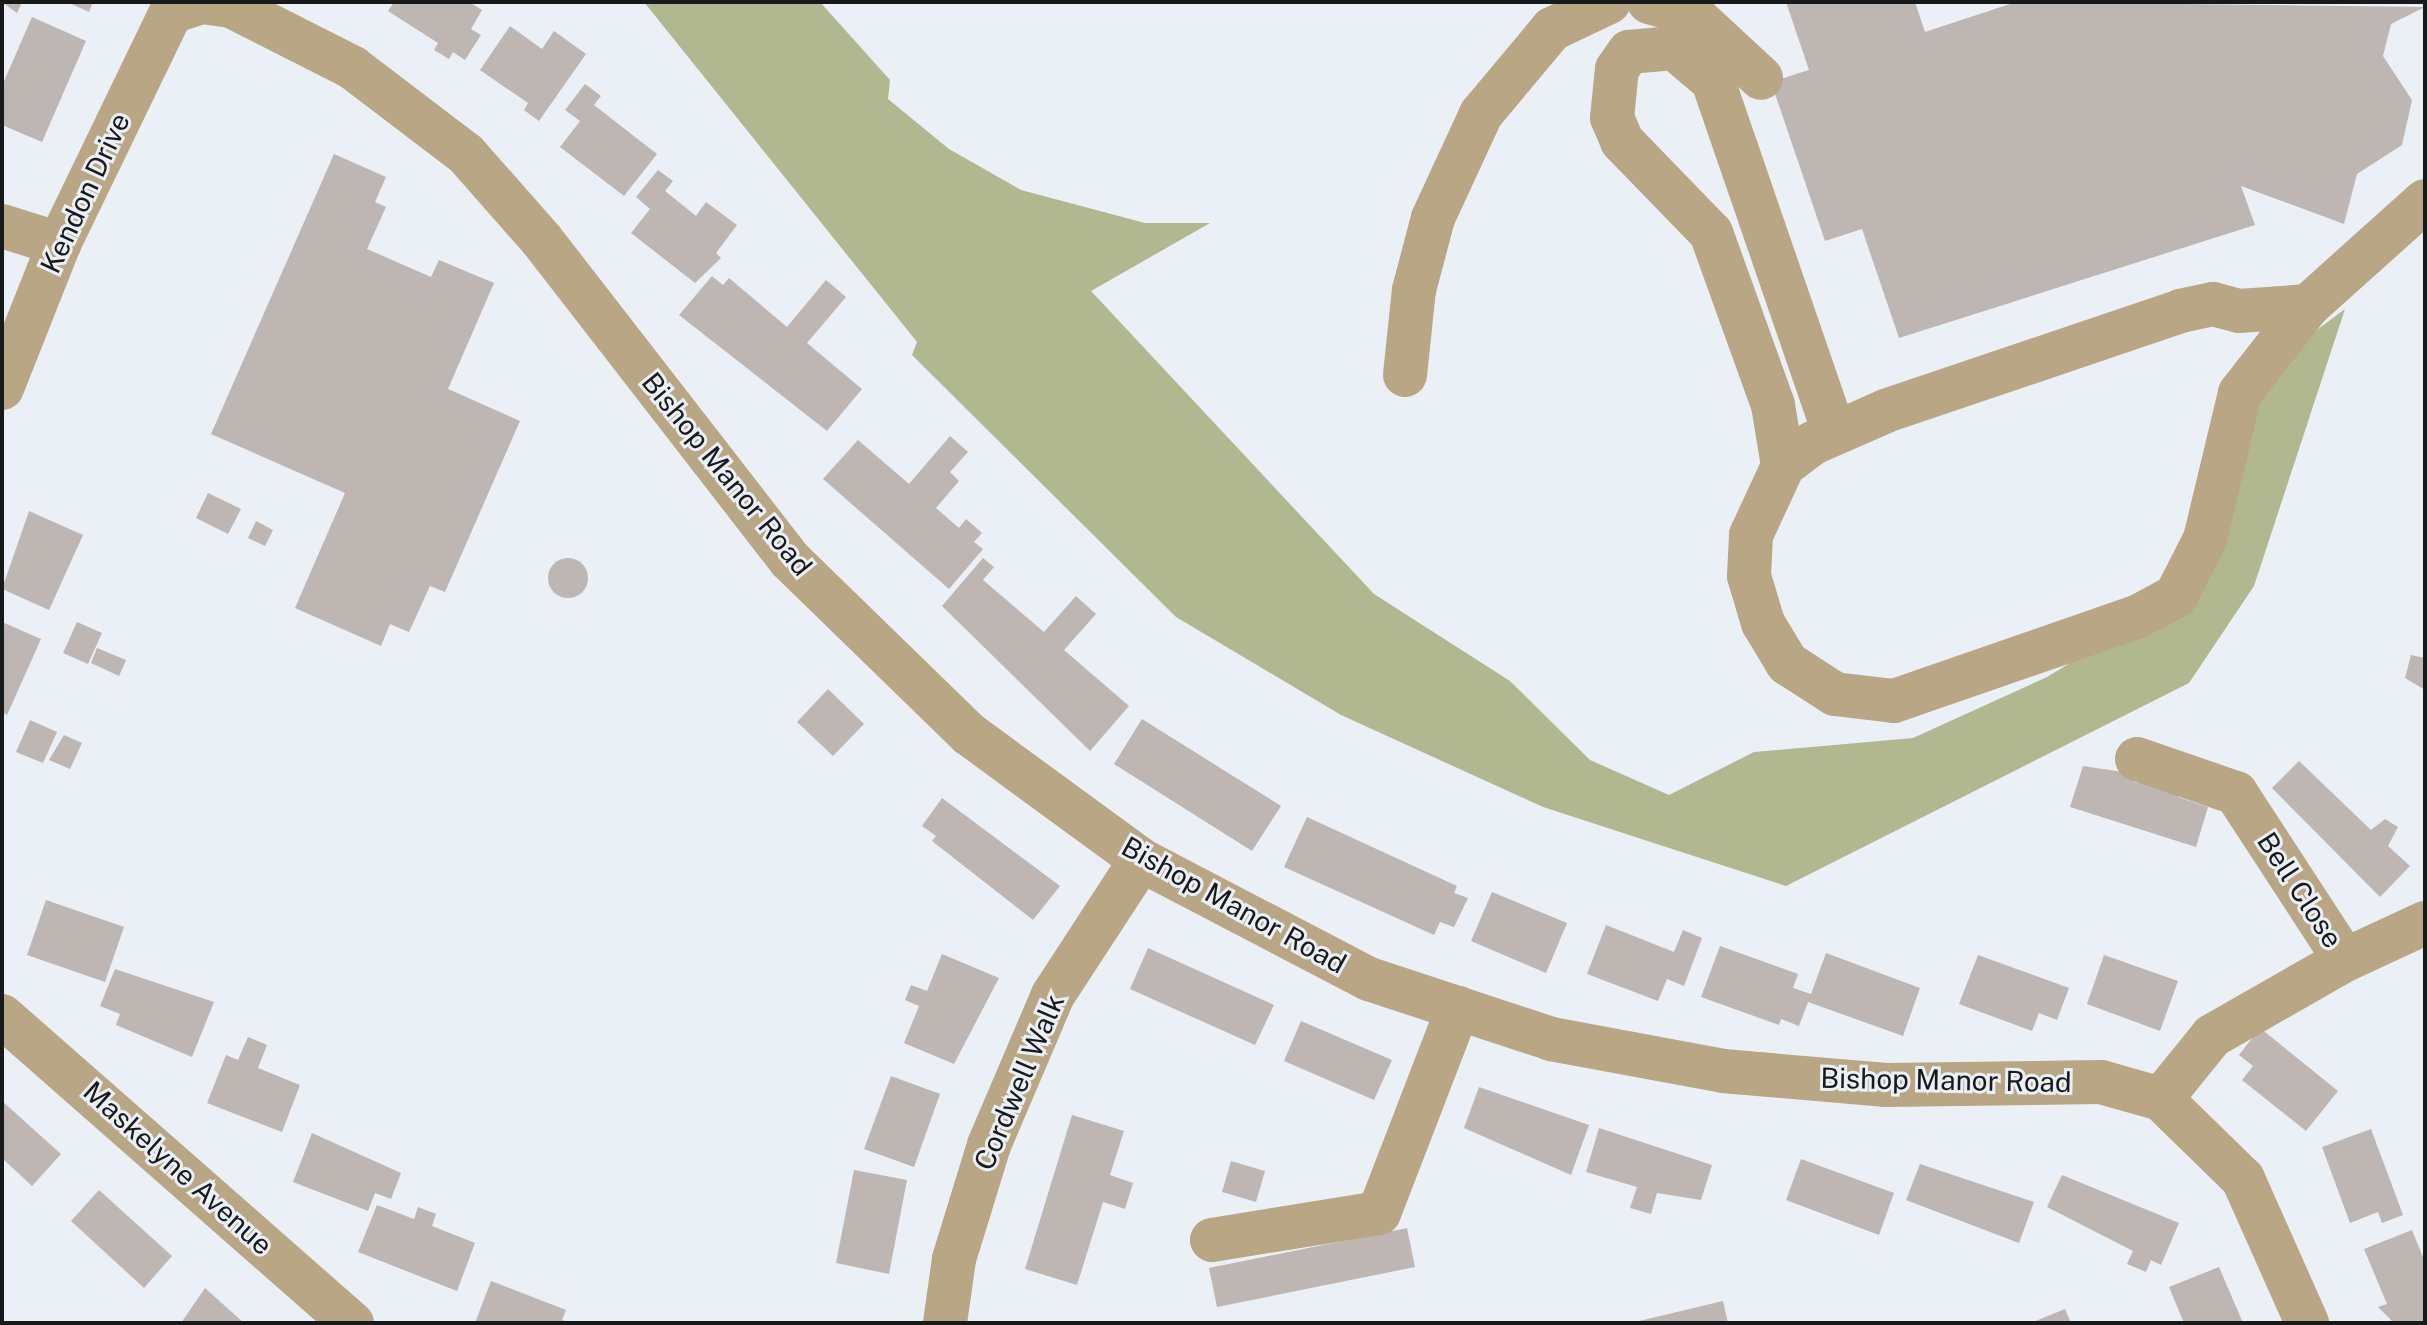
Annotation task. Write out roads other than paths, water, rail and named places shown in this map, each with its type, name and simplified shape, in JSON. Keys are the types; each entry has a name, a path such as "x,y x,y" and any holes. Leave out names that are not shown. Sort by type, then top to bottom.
{"street":[{"name":"Bishop Manor Road","path":"174,7 202,2 231,6 353,68 466,154 541,239 790,560 969,734 1141,860 1369,979 1551,1039 1723,1071 1886,1085 2101,1082 2161,1099 2243,1179 2307,1323"},
{"path":"1405,375 1414,290 1433,218 1481,114 1552,29 1609,2 1629,52 1614,82 1612,118 1622,141 1711,233 1773,405 1783,466"},
{"path":"1649,2 1692,14 1761,78"},
{"name":"Kendon Drive","path":"2,388 59,244 174,7"},
{"path":"1629,52 1674,48 1713,81 1834,432"},
{"path":"2308,306 2239,311 2213,304 2181,311 1834,432 1783,466 1751,535 1749,576 1763,623 1787,663 1835,694 1894,701 2137,617 2176,596 2205,539 2240,393 2308,306 2425,201"},
{"path":"2,226 59,244"},
{"name":"Bell Close","path":"2137,759 2236,793 2345,960 2212,1036 2161,1099"},
{"name":"Cordwell Walk","path":"945,1323 954,1259 989,1145 1053,995 1141,860"},
{"path":"2345,960 2425,923"},
{"path":"1212,1240 1379,1213 1458,1008"},
{"name":"Maskelyne Avenue","path":"2,1016 352,1323"}]}
